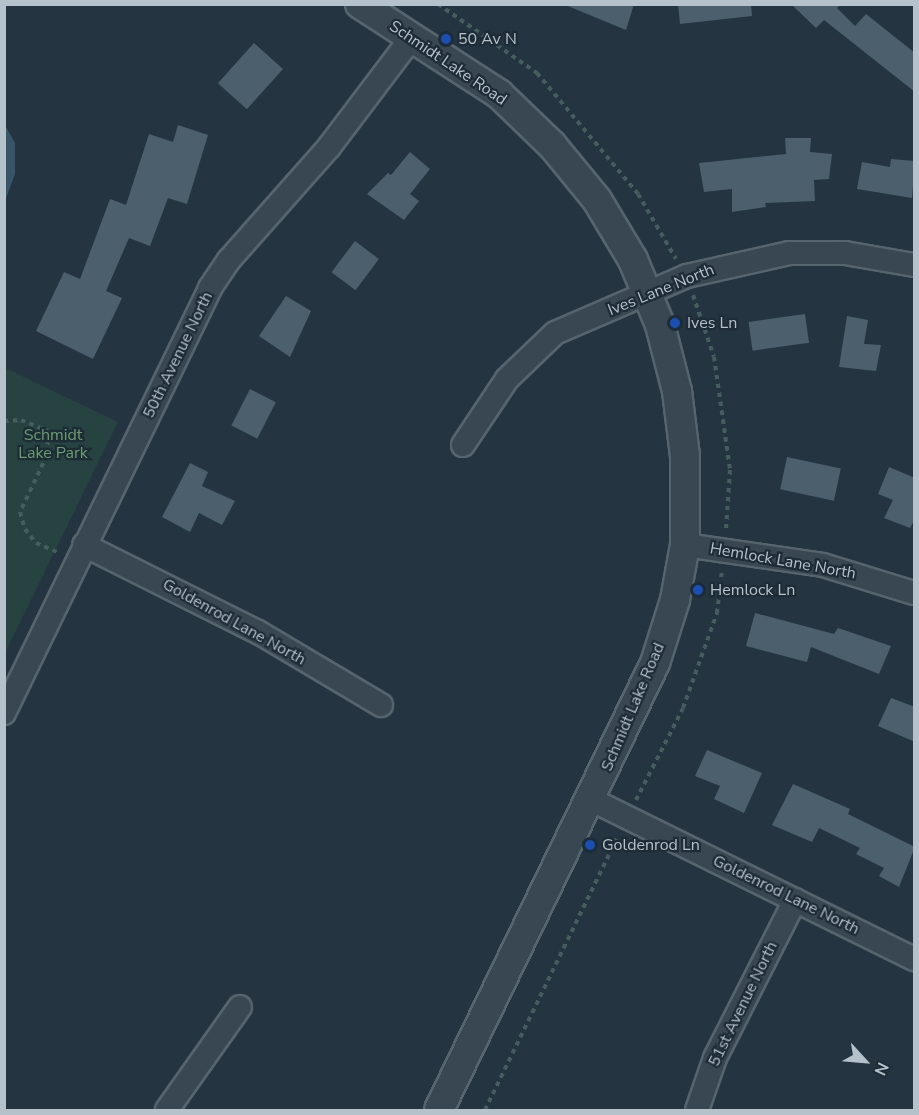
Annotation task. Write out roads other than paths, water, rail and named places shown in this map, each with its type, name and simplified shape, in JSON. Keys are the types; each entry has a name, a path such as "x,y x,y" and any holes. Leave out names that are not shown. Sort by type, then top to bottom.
{"street":[{"name":"Schmidt Lake Road","path":"360,4 499,94 552,145 597,200 633,260 660,325 677,391 685,456 685,545 675,600 655,663 592,800 439,1110"},
{"name":"50th Avenue North","path":"4,713 210,288 229,260 329,147 412,36"},
{"name":"Ives Lane North","path":"463,445 507,379 555,333 647,296 687,276 789,253 844,253 915,265"},
{"name":"Hemlock Lane North","path":"685,545 823,565 915,593"},
{"name":"Goldenrod Lane North","path":"80,553 258,632 381,705"},
{"name":"Goldenrod Lane North","path":"592,800 915,959"},
{"name":"51st Avenue North","path":"696,1110 715,1058 795,900"},
{"path":"167,1110 240,1007"}],"water":[{"path":"5,125 15,143 15,174 5,201"}],"place":[{"name":"50 Av N","path":"446,39"},
{"name":"Ives Ln","path":"675,323"},
{"name":"Hemlock Ln","path":"698,590"},
{"name":"Goldenrod Ln","path":"590,845"}],"park label":[{"name":"Schmidt Lake Park","path":"53,444"}]}
